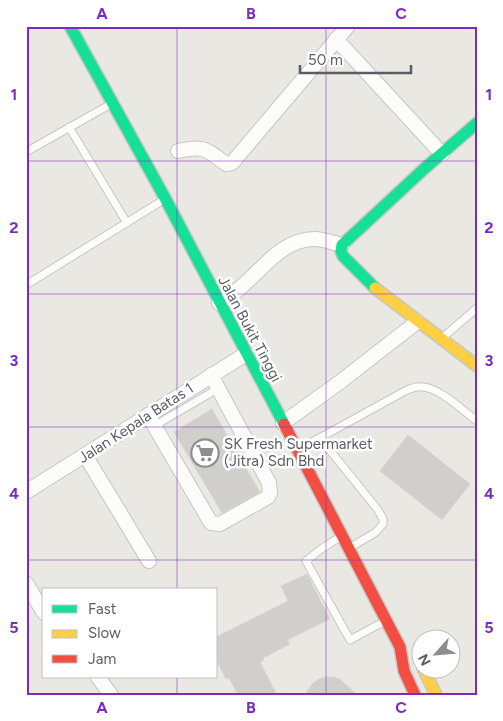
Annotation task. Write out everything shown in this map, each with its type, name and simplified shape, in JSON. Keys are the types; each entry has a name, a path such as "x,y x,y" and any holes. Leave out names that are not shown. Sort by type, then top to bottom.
{"main road":[{"name":"Jalan Bukit Tinggi","path":"70,26 165,198 349,548 400,647 404,671 415,695"},
{"path":"477,123 342,245 341,251 343,256 386,296 417,322 477,366"},
{"name":"Jalan Bukit Tinggi","path":"400,647 410,656"},
{"path":"428,678 436,695"}],"street":[{"path":"178,151 196,146 211,152 226,164 232,163 348,26"},
{"path":"336,39 442,154"},
{"path":"220,303 242,286 264,264 296,242 316,239 342,245"},
{"path":"283,423 340,382 417,322"},
{"name":"Jalan Kepala Batas 1","path":"26,492 85,455 151,421 211,375 246,354"},
{"path":"151,421 211,523 220,524 268,497 270,493 269,483 211,375"},
{"path":"85,455 149,561"},
{"path":"26,583 42,610"},
{"path":"98,678 106,693"}],"lane":[{"path":"26,152 112,103"},
{"path":"69,127 127,223"},
{"path":"26,285 165,198"},
{"path":"441,339 477,308"},
{"path":"298,452 320,438 415,387 432,389 477,421"},
{"path":"151,421 219,388"},
{"path":"320,438 378,510 383,519 383,524 375,533 349,548"},
{"path":"342,535 320,549 306,561 350,640 386,620"}],"building":[{"path":"212,409 260,492 222,513 174,432"},
{"path":"408,435 470,484 442,520 380,471"},
{"path":"307,574 330,619 287,640 290,644 263,658 264,660 260,662 277,695 238,695 229,678 226,679 218,663 218,636 288,601 281,586"},
{"path":"326,677 334,677 341,680 357,695 305,695 312,684"}],"traffic: fast":[{"path":"70,26 165,198 284,424"},
{"path":"375,288 343,256 341,251 342,245 477,123"}],"traffic: slow":[{"path":"375,288 477,366"},
{"path":"428,678 436,695"}],"traffic: jam":[{"path":"284,424 400,647 404,671 415,695"}],"place":[{"name":"SK Fresh Supermarket (Jitra) Sdn Bhd","path":"205,453"}]}
